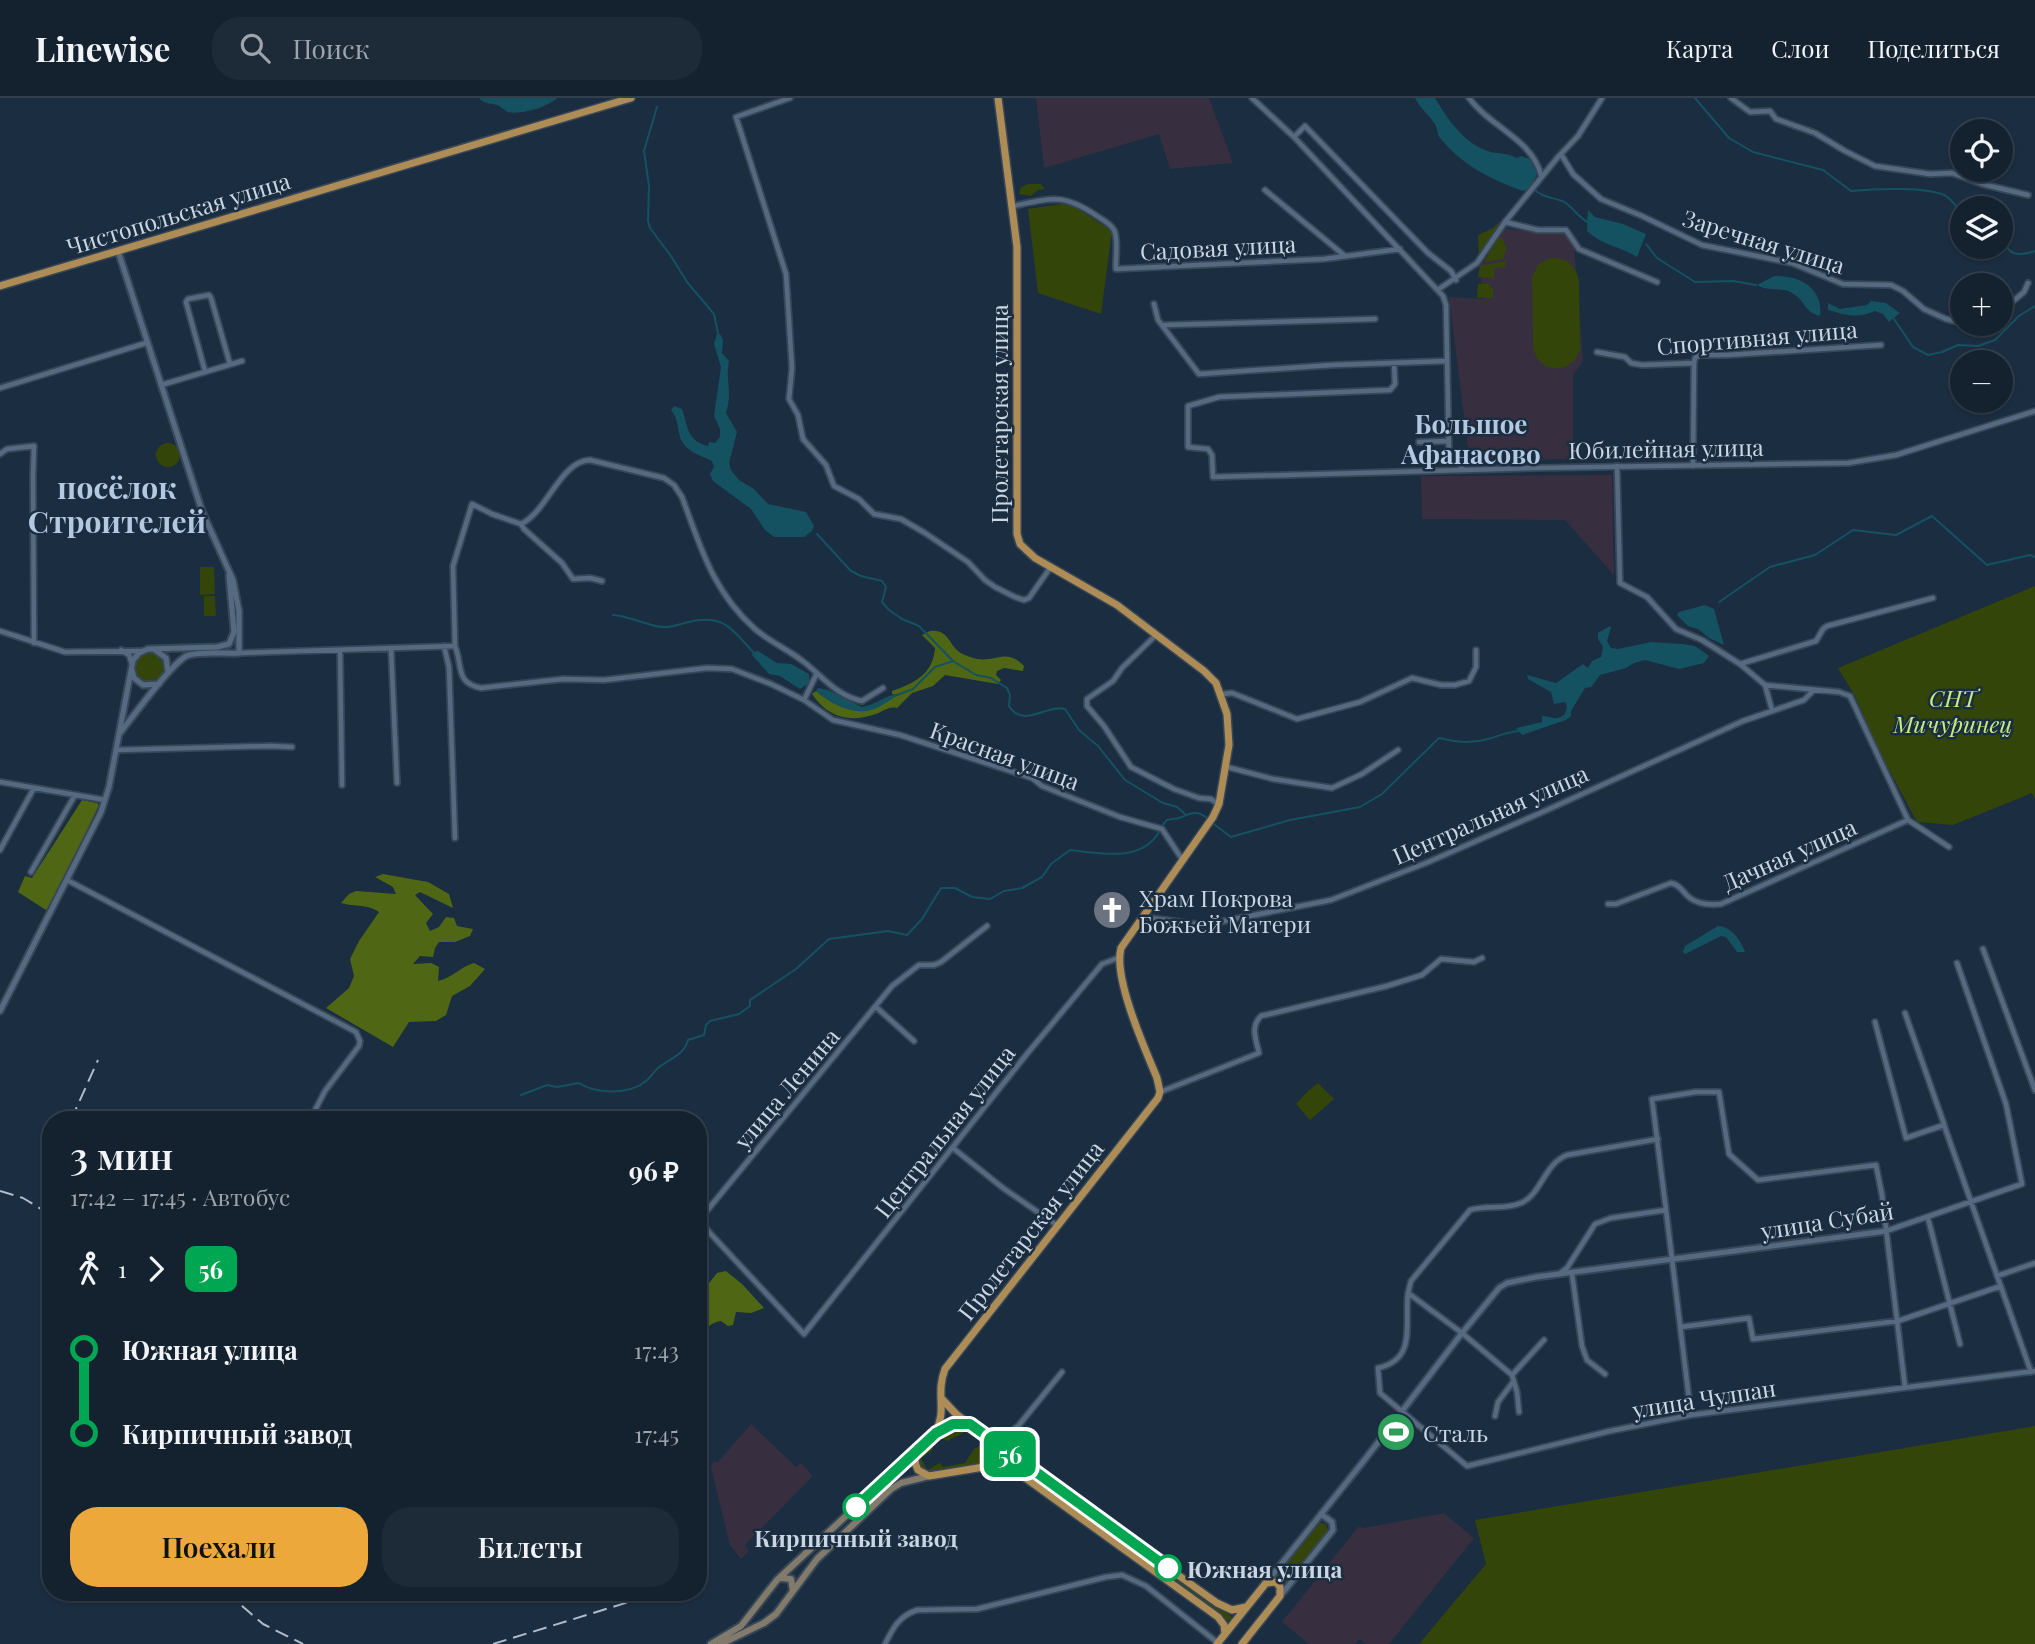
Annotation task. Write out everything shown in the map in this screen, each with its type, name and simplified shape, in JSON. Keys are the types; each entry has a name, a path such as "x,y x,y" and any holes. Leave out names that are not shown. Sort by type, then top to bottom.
{"main road":[{"name":"Чистопольская улица","path":"0,286 631,98"},
{"name":"Пролетарская улица","path":"998,98 1017,247 1017,534 1026,551 1117,605 1204,671 1222,694 1229,729 1227,767 1219,804 1213,817 1121,948 1118,958"},
{"path":"1118,958 1124,988 1160,1092"},
{"name":"Пролетарская улица","path":"936,1433 943,1415 940,1383 945,1369 1160,1092"},
{"path":"940,1397 970,1424 1217,1603 1232,1610 1246,1607"},
{"path":"711,1644 741,1626 777,1580 936,1433 953,1424 970,1424"},
{"path":"990,1466 999,1459 998,1444"},
{"path":"918,1449 916,1466 921,1473 929,1476"},
{"path":"721,1644 764,1623 776,1614 817,1559 891,1489 901,1483 929,1476 990,1466 1013,1471 1024,1477 1218,1617 1224,1625 1225,1634"},
{"path":"1111,1541 1118,1538 1118,1531"},
{"path":"777,1580 791,1579 793,1591"},
{"path":"1217,1643 1266,1583 1278,1584 1280,1596 1242,1644"},
{"path":"752,1612 755,1621 764,1623"}],"street":[{"path":"790,98 736,117 786,274 792,368 789,399 798,415 803,439 826,465 834,486 859,499 874,514 901,519 925,533 968,562 985,580 1015,597 1024,600 1029,598 1051,567"},
{"path":"1252,98 1294,137 1439,289 1446,305 1449,455 1443,471"},
{"path":"1469,98 1530,151 1542,176"},
{"path":"1439,289 1456,280 1477,263 1505,222 1578,136 1602,98"},
{"path":"1731,98 1749,112 1770,111 1776,119 1815,133 1875,166 1930,174 1952,173 1982,184 2028,195"},
{"path":"1294,137 1305,126 1427,253 1451,271 1456,280"},
{"name":"Заречная улица","path":"1561,154 1573,174 1601,199 1702,245 1792,263 1843,284 1891,285 1903,291 1924,309 1950,320"},
{"path":"1265,190 1346,257 1401,248"},
{"name":"Садовая улица","path":"1013,206 1053,198 1067,199 1083,207 1112,227 1115,234 1116,269 1346,257"},
{"path":"1505,222 1538,230 1566,230 1579,249 1657,282"},
{"path":"118,251 202,511 236,589 239,653"},
{"path":"2013,301 2024,292 2028,283"},
{"path":"205,371 186,302 188,299 209,295 211,298 230,364"},
{"path":"1154,304 1158,320 1199,374 1447,361"},
{"path":"1164,325 1375,319"},
{"path":"0,388 146,343"},
{"name":"Спортивная улица","path":"1597,352 1625,357 1631,363 1642,365 1694,363 1699,355 1881,345"},
{"path":"160,385 242,361"},
{"name":"Юбилейная улица","path":"1394,363 1395,384 1390,390 1219,397 1188,406 1188,447 1208,449 1212,455 1213,477 1848,463 1896,455 2035,411"},
{"path":"1693,466 1694,363"},
{"path":"1419,442 1448,441"},
{"path":"0,454 7,449 34,446 34,643"},
{"path":"1449,455 1464,470"},
{"path":"521,524 542,507 559,480 582,460 664,478 674,485 682,498 716,582 734,608 755,629 801,659 834,689 851,699 862,701 883,688"},
{"path":"1617,466 1620,583 1647,597 1676,629 1702,640 1746,669 1765,685 1772,710"},
{"path":"120,733 168,672 186,655 455,646 453,566 472,504 521,524 562,563 573,579 581,577 602,581"},
{"path":"0,631 65,652 217,647 231,642 234,632 228,569"},
{"path":"1740,664 1816,641 1826,626 1933,598"},
{"path":"1156,636 1122,668 1113,681 1087,699 1087,706 1131,767 1174,789 1199,798 1211,799 1219,804"},
{"path":"444,646 449,667 455,838"},
{"name":"Красная улица","path":"455,646 463,680 471,686 481,688 563,679 604,680 706,668 732,669 804,700 833,720 901,735 946,752 1032,778 1042,786 1120,817 1162,830 1182,859"},
{"path":"391,648 397,783"},
{"path":"121,649 130,655 134,678 143,685 159,684"},
{"path":"155,650 166,658 168,672"},
{"path":"340,650 342,785"},
{"path":"1222,694 1233,693 1288,716 1304,718 1360,702 1412,678 1441,685 1469,681 1476,667 1476,650"},
{"path":"0,1011 89,838 105,800 131,666 135,656 142,651"},
{"path":"1746,669 1750,660"},
{"path":"804,700 817,673"},
{"path":"1765,685 1839,692 1850,696 1908,820 1949,847"},
{"name":"Центральная улица","path":"1142,917 1204,925 1331,900 1426,863 1743,721 1804,701 1814,690"},
{"path":"116,750 292,747"},
{"path":"1227,767 1273,779 1332,788 1362,774 1398,750"},
{"path":"0,782 105,800"},
{"path":"0,850 34,788"},
{"path":"31,872 75,795"},
{"name":"Дачная улица","path":"1608,904 1616,904 1671,883 1691,899 1707,904 1721,904 1908,820"},
{"path":"67,880 356,1032 359,1046 325,1091 315,1111"},
{"name":"улица Ленина","path":"707,1211 892,986 919,965 941,962 987,926"},
{"path":"1983,949 2035,1090"},
{"name":"Центральная улица","path":"804,1334 1026,1055 1102,964 1118,958"},
{"path":"1160,1092 1259,1052 1254,1032 1255,1023 1261,1016 1422,975 1441,959 1474,962 1482,958"},
{"name":"улица Субай","path":"1266,1583 1499,1288 1517,1281 1886,1231 2022,1184 2006,1104 1957,962"},
{"path":"876,1007 914,1041"},
{"path":"1905,1013 2033,1372"},
{"path":"1875,1022 1906,1138 1944,1125"},
{"path":"1691,1415 1652,1099 1696,1092 1719,1092 1729,1154 1758,1180 1876,1165 1905,1387"},
{"path":"1401,1412 1380,1393 1378,1368 1391,1365 1406,1346 1410,1281 1470,1210 1520,1204 1531,1195 1556,1160 1567,1155 1658,1139"},
{"path":"953,1148 1003,1188 1058,1226"},
{"path":"1558,1275 1567,1268 1595,1224 1611,1218 1666,1210"},
{"path":"1928,1218 1960,1344"},
{"name":"улица Ленина","path":"707,1228 804,1334"},
{"path":"1997,1276 2034,1265"},
{"name":"улица Чулпан","path":"1572,1274 1580,1335 1587,1360 1605,1374"},
{"path":"1681,1326 1749,1318 1753,1339 1898,1321 2001,1286"},
{"path":"1408,1293 1512,1375 1519,1412"},
{"path":"1512,1375 1544,1340"},
{"path":"998,1444 1019,1424 1062,1372"},
{"name":"улица Чулпан","path":"1401,1412 1461,1463 1469,1466 1610,1431 1691,1415 2033,1372"},
{"path":"1495,1416 1498,1402 1514,1381"},
{"path":"1280,1596 1333,1530 1332,1522 1321,1514"},
{"path":"885,1644 898,1621 917,1610 977,1609 1119,1575 1146,1586 1217,1643"}],"shaded area":[{"path":"1036,98 1209,98 1233,163 1170,169 1159,134 1044,168"},
{"path":"1504,229 1573,232 1583,361 1573,375 1573,459 1488,461 1488,451 1468,449 1449,297 1484,299 1479,267"},
{"path":"1612,475 1614,575 1565,520 1422,519 1421,476"},
{"path":"751,1424 796,1467 801,1463 813,1476 745,1545 749,1551 741,1559 730,1545 711,1467"},
{"path":"1444,1513 1474,1538 1389,1644 1366,1644 1359,1639 1355,1644 1309,1644 1282,1622 1358,1527"}],"green space":[{"path":"1041,184 1045,189 1038,190 1031,196 1019,194 1021,187"},
{"path":"1069,203 1112,231 1101,314 1038,293 1028,209"},
{"path":"1500,221 1479,258 1478,235 1493,228"},
{"path":"1499,237 1507,247 1503,259 1484,262"},
{"path":"1550,258 1569,263 1579,281 1580,350 1576,358 1562,368 1547,366 1541,362 1533,346 1532,277 1538,265"},
{"path":"1506,261 1505,267 1494,268 1494,278 1478,277 1480,266"},
{"path":"1478,284 1490,284 1493,298 1477,298"},
{"path":"168,443 176,447 180,455 176,463 168,467 160,463 156,455 160,447"},
{"path":"200,567 214,567 215,594 200,595"},
{"name":"СНТ Мичуринец","path":"2035,586 2035,799 2032,793 1953,825 1917,822 1878,749 1855,696 1838,668"},
{"path":"204,596 215,596 216,616 204,616"},
{"path":"930,631 942,633 964,655 977,659 1012,658 1024,666 1023,671 1004,668 997,671 996,675 1001,680 998,684 945,675 933,686 912,693 897,708 857,718 832,713 812,694 816,691 828,700 850,708 865,710 879,707 898,695 892,694 892,691 915,681 927,671 935,648 922,635"},
{"path":"150,651 161,656 166,667 161,678 150,683 139,678 134,667 139,656"},
{"path":"82,800 99,805 52,903 46,910 18,892 25,876 32,878"},
{"path":"383,874 428,882 449,894 453,908 420,892 415,895 433,914 426,923 430,931 439,927 446,917 454,918 457,926 473,929 470,936 455,942 439,942 433,957 420,956 413,964 431,963 439,967 438,981 474,963 485,969 470,986 452,996 446,1015 436,1021 409,1022 393,1047 326,1008 349,988 354,976 350,959 379,912 341,903 356,891 396,894 393,887 375,877"},
{"path":"1318,1083 1334,1099 1310,1120 1296,1104"},
{"path":"726,1271 764,1308 751,1313 736,1312 733,1325 728,1326 721,1321 707,1328 707,1286 717,1273"},
{"path":"2035,1426 2035,1644 1419,1644 1486,1564 1475,1520"},
{"path":"964,1427 974,1434 974,1437 965,1432 947,1441 941,1438 942,1433 951,1428"},
{"path":"981,1445 990,1445 995,1450 996,1456 991,1462 928,1472 918,1464 918,1457 930,1446 933,1447 932,1451 921,1458 927,1470 940,1463 943,1467 965,1463 974,1449"},
{"path":"1004,1452 1117,1534 1115,1538 1038,1485 998,1466"},
{"path":"1320,1523 1326,1524 1329,1532 1286,1584 1282,1576 1275,1577"},
{"path":"1121,1539 1231,1616 1232,1620 1226,1620 1118,1544"}],"water":[{"path":"479,98 557,98 541,107 513,113"},
{"path":"1415,98 1435,98 1458,131 1482,149 1530,159 1537,174 1531,187 1523,191 1511,187 1478,171 1458,157 1440,137 1435,124"},
{"path":"1588,210 1595,217 1623,224 1646,234 1637,257 1599,240 1587,231"},
{"path":"1774,276 1792,278 1808,285 1818,298 1820,316 1809,310 1790,292 1757,285"},
{"path":"1871,301 1886,303 1900,313 1889,322 1883,314 1875,311 1857,316 1828,310 1828,303 1840,309 1867,305"},
{"path":"717,334 720,334 723,340 722,353 729,361 729,398 726,413 737,432 729,463 731,470 768,504 806,512 814,526 804,537 774,537 765,530 751,509 713,481 710,474 714,467 712,461 689,450 682,442 671,410 674,406 682,409 689,432 696,441 708,446 709,442 715,443 720,437 720,429 714,416 721,367 714,344"},
{"path":"1705,605 1714,609 1724,645 1688,626 1677,615 1679,612"},
{"path":"1610,626 1607,641 1611,648 1651,642 1682,644 1695,646 1709,656 1704,663 1679,669 1645,660 1600,675 1591,687 1585,688 1571,711 1571,716 1566,720 1522,735 1516,728 1542,722 1542,716 1562,716 1567,706 1565,702 1554,704 1551,692 1528,679 1527,675 1556,683 1583,664 1588,668 1592,661 1601,657 1603,647 1598,633"},
{"path":"758,651 777,663 791,664 809,674 809,683 800,689 780,676 769,674 752,655"},
{"path":"818,688 828,690 862,707 900,694 874,709 859,711 843,708 828,700 816,691"},
{"path":"1718,926 1739,939 1745,952 1737,952 1726,937 1721,936 1685,954 1683,952 1685,946"}],"waterway":[{"path":"1695,98 1729,138 1753,152 1823,170 1851,191 1927,191 1946,196 1950,200"},
{"path":"657,107 644,151 649,186 648,221 687,282 714,314 718,333"},
{"path":"1535,190 1565,203 1589,223"},
{"path":"1646,244 1657,258 1695,282 1733,281 1756,285"},
{"path":"2013,252 2020,254 2035,251"},
{"path":"1894,319 1913,347 1928,355 1958,345 1978,346 1995,340 2019,316 2035,306"},
{"path":"1719,602 1770,567 1815,555 1853,530 1896,535 1932,516 1987,565 2030,555 2035,557"},
{"path":"817,534 851,571 882,581 886,587 882,602 889,610 919,626 953,661 976,675 991,678 1007,688 1010,695 1009,706 1015,713 1028,716 1058,708 1065,709 1079,730 1098,746 1125,780 1163,803 1177,807 1185,814"},
{"path":"613,615 662,627 701,620 720,622 734,631 754,653"},
{"path":"897,695 913,689 935,667 953,661"},
{"path":"1211,822 1231,837 1290,820 1360,807 1382,794 1439,738 1475,742 1521,731"},
{"path":"1162,826 1167,820 1193,813 1207,818"},
{"path":"521,1095 547,1085 557,1087 579,1083 603,1091 622,1091 639,1086 681,1052 688,1040 704,1035 706,1025 710,1021 739,1014 750,1006 750,1000 796,969 829,939 888,931 907,935 922,919 941,888 955,888 972,897 990,899 1004,891 1022,888 1042,877 1051,864 1070,850 1107,854 1131,852 1151,842 1159,832"}],"railway":[{"path":"75,1111 98,1060"},
{"path":"0,1191 23,1198 42,1210"},
{"path":"236,1601 263,1624 303,1644"},
{"path":"493,1644 632,1601"}],"bus line":[{"name":"56","path":"856,1507 936,1433 953,1424 970,1424 1168,1568"}],"place":[{"name":"Храм Покрова Божьей Матери","path":"1112,910"},
{"name":"Сталь","path":"1396,1432"},
{"name":"Кирпичный завод","path":"856,1507"},
{"name":"Южная улица","path":"1168,1568"}],"district":[{"name":"Большое Афанасово","path":"1471,438"},
{"name":"посёлок Строителей","path":"117,504"}]}
